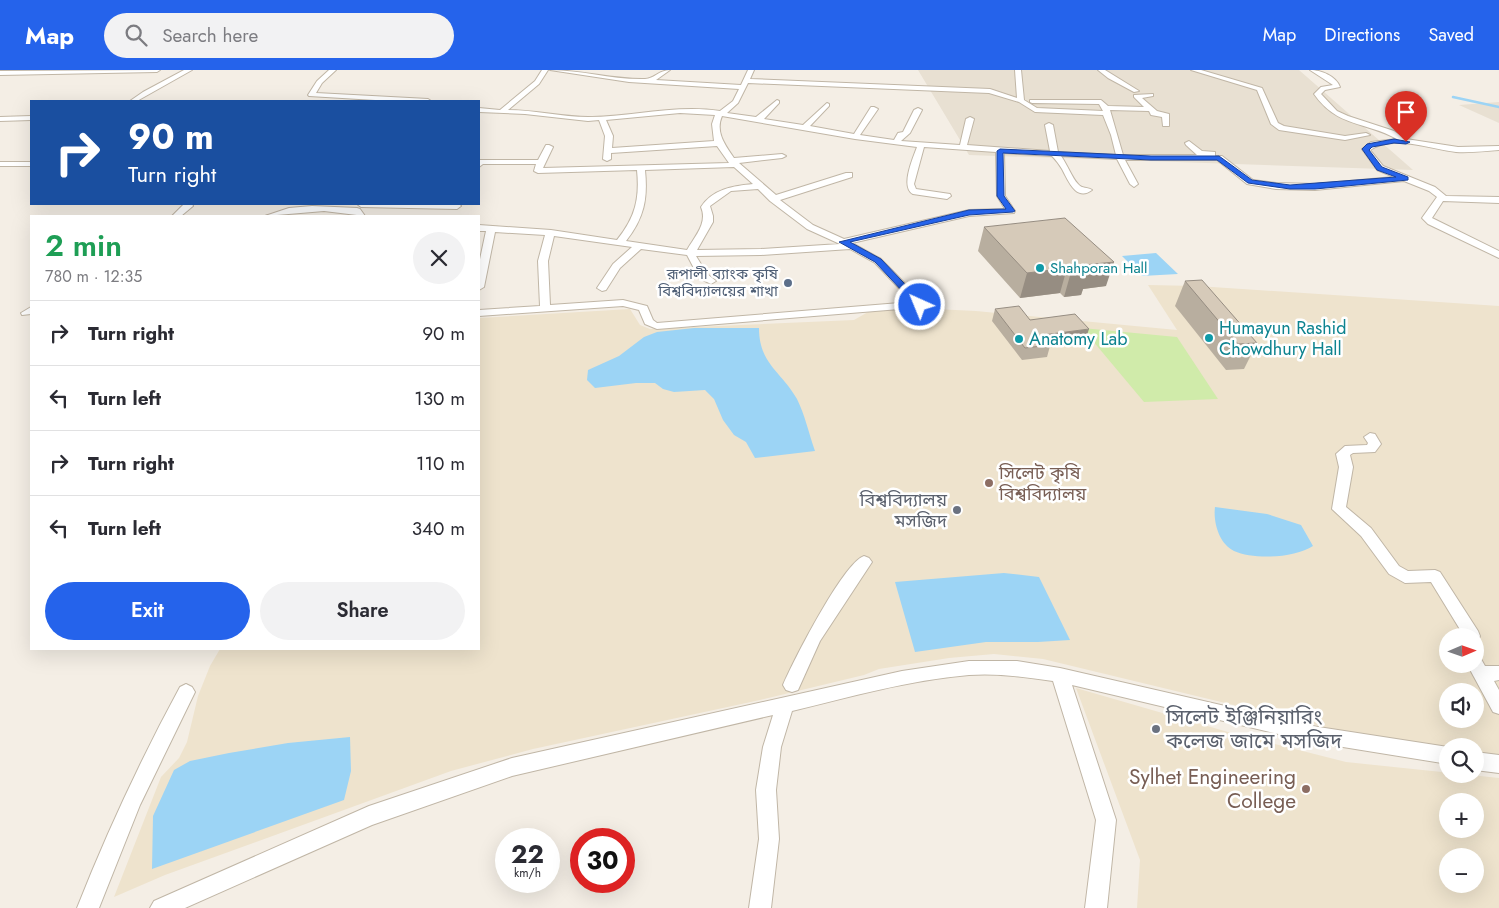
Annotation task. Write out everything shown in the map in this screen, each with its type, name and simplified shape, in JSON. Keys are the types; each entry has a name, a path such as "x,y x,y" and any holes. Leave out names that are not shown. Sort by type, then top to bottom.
{"street":[{"path":"0,73 157,70"},
{"path":"135,100 189,70"},
{"path":"333,70 319,82 311,95 387,100"},
{"path":"502,112 508,103 542,79 545,70"},
{"path":"553,70 650,81 746,84 821,80 871,88 990,91 1021,101 1035,110 1106,111 1151,109"},
{"path":"576,73 586,70"},
{"path":"650,81 667,70"},
{"path":"480,313 632,304 643,308 648,322 657,326 920,305 878,260 810,227 773,199 734,163 720,143 716,124 718,116 736,102 751,70"},
{"path":"1018,70 1021,101"},
{"path":"1101,70 1136,91"},
{"path":"1194,70 1260,89 1262,100 1274,118 1275,124 1282,128 1345,138 1366,135"},
{"path":"1313,70 1335,82 1337,87 1323,88 1317,94 1323,104 1346,119 1398,136 1403,139 1400,142"},
{"path":"1151,95 1136,96 1154,112 1166,116 1166,124"},
{"path":"1021,101 1101,102 1115,135 1120,157 1134,184"},
{"path":"759,119 777,102"},
{"path":"805,127 827,105"},
{"path":"855,137 874,109"},
{"path":"480,110 525,112 588,119 680,111 722,113 896,143 1055,154 1216,158"},
{"path":"896,143 901,135 906,133 918,110"},
{"path":"0,119 30,118"},
{"path":"602,119 609,136 606,169"},
{"path":"964,147 970,119"},
{"path":"1049,125 1055,154 1065,167 1073,185 1080,190 1088,190"},
{"path":"1499,148 1454,150 1394,141 1370,146 1366,149 1380,168 1432,189 1442,196 1427,218 1432,222 1499,255"},
{"path":"608,150 720,143"},
{"path":"1189,144 1200,153 1213,154 1216,158 1229,164 1250,182 1276,186 1315,186 1406,178"},
{"path":"921,145 910,184 913,191 946,196"},
{"path":"549,148 538,171 734,163 782,156"},
{"path":"480,228 551,233 690,253 761,252 847,244 969,213 1011,211 1001,196 1000,151"},
{"path":"480,163 541,162"},
{"path":"0,164 30,164"},
{"path":"619,244 632,228 642,207 644,200 641,168"},
{"path":"773,199 849,175"},
{"path":"690,253 708,222 709,216 704,207 707,204 729,189 759,186"},
{"path":"1440,198 1499,200"},
{"path":"177,215 188,205"},
{"path":"396,215 403,205 458,205"},
{"path":"328,215 336,208"},
{"path":"275,215 302,209 336,208 357,212 360,215"},
{"path":"480,282 491,228"},
{"path":"545,310 542,259 551,233"},
{"path":"602,288 616,266 638,247"},
{"path":"690,253 703,276 711,280"},
{"path":"1370,437 1374,444 1370,449 1350,450 1343,454 1346,467 1339,509 1366,532 1394,570 1404,577 1435,576 1467,628"},
{"path":"792,684 804,654 833,605 864,562"},
{"path":"161,908 369,816 512,767 902,678 969,668 1017,668 1060,675 1312,734 1439,755"},
{"path":"1484,670 1499,673"},
{"path":"1480,673 1499,706"},
{"path":"1060,675 1106,820 1096,908"},
{"path":"88,908 149,762 186,692"},
{"path":"760,908 769,839 766,790 772,746 785,704"},
{"path":"1484,762 1499,764"}],"shaded area":[{"path":"918,70 1299,70 1413,170 969,155"},
{"path":"1499,102 1499,123 1459,105"},
{"name":"সিলেট কৃষি বিশ্ববিদ্যালয়","path":"1148,285 1197,286 1499,306 1499,755 1484,753 1484,738 1439,738 1439,748 1350,733 1043,659 994,654 949,658 879,669 864,675 760,700 533,749 451,771 165,875 114,897 161,777 179,758 187,742 198,696 210,666 219,650 480,650 480,318 630,309 640,325 650,329 854,320 868,312 914,308 976,311 1177,330"},
{"name":"Sylhet Engineering College","path":"1076,688 1228,732 1346,762 1439,772 1439,783 1484,783 1484,776 1499,778 1499,908 1137,908 1140,860"}],"green space":[{"path":"1082,328 1177,337 1218,399 1144,402"}],"water":[{"path":"1156,253 1178,274 1142,276 1122,256"},
{"path":"694,328 759,328 760,340 767,359 797,399 815,451 755,458 746,442 734,435 723,420 714,399 705,390 674,392 663,389 655,383 636,383 595,388 587,380 588,370 619,356 644,337 657,332"},
{"path":"1215,507 1267,514 1301,525 1313,546 1296,553 1263,557 1234,551 1224,543 1218,532"},
{"path":"1004,573 1039,577 1070,640 986,642 915,652 895,582"},
{"path":"350,737 351,771 344,800 152,869 153,816 174,770 190,761 229,753 288,743"}],"building":[{"path":"1065,218 1114,262 1084,265 1089,270 1071,272 1067,268 1027,273 984,227"},
{"path":"1202,280 1257,343 1238,344 1185,281"},
{"path":"1019,306 1030,320 1075,314 1089,329 1043,335 1050,345 1025,348 995,309"}],"waterway":[{"path":"1453,97 1499,107"}],"place":[{"name":"Shahporan Hall","path":"1040,268"},
{"name":"রূপালী ব্যাংক কৃষি বিশ্ববিদ্যালয়ের শাখা","path":"788,283"},
{"name":"Humayun Rashid Chowdhury Hall","path":"1209,338"},
{"name":"Anatomy Lab","path":"1019,339"},
{"name":"সিলেট কৃষি বিশ্ববিদ্যালয়","path":"989,483"},
{"name":"বিশ্ববিদ্যালয় মসজিদ","path":"957,510"},
{"name":"সিলেট ইঞ্জিনিয়ারিং কলেজ জামে মসজিদ","path":"1156,729"},
{"name":"Sylhet Engineering College","path":"1306,789"}],"route":[{"path":"920,305 878,260 843,242 969,213 1011,211 1001,196 1000,151 1105,157 1219,158 1250,182 1290,187 1371,183 1406,178 1380,168 1366,149 1370,146 1394,141 1406,142"}]}
